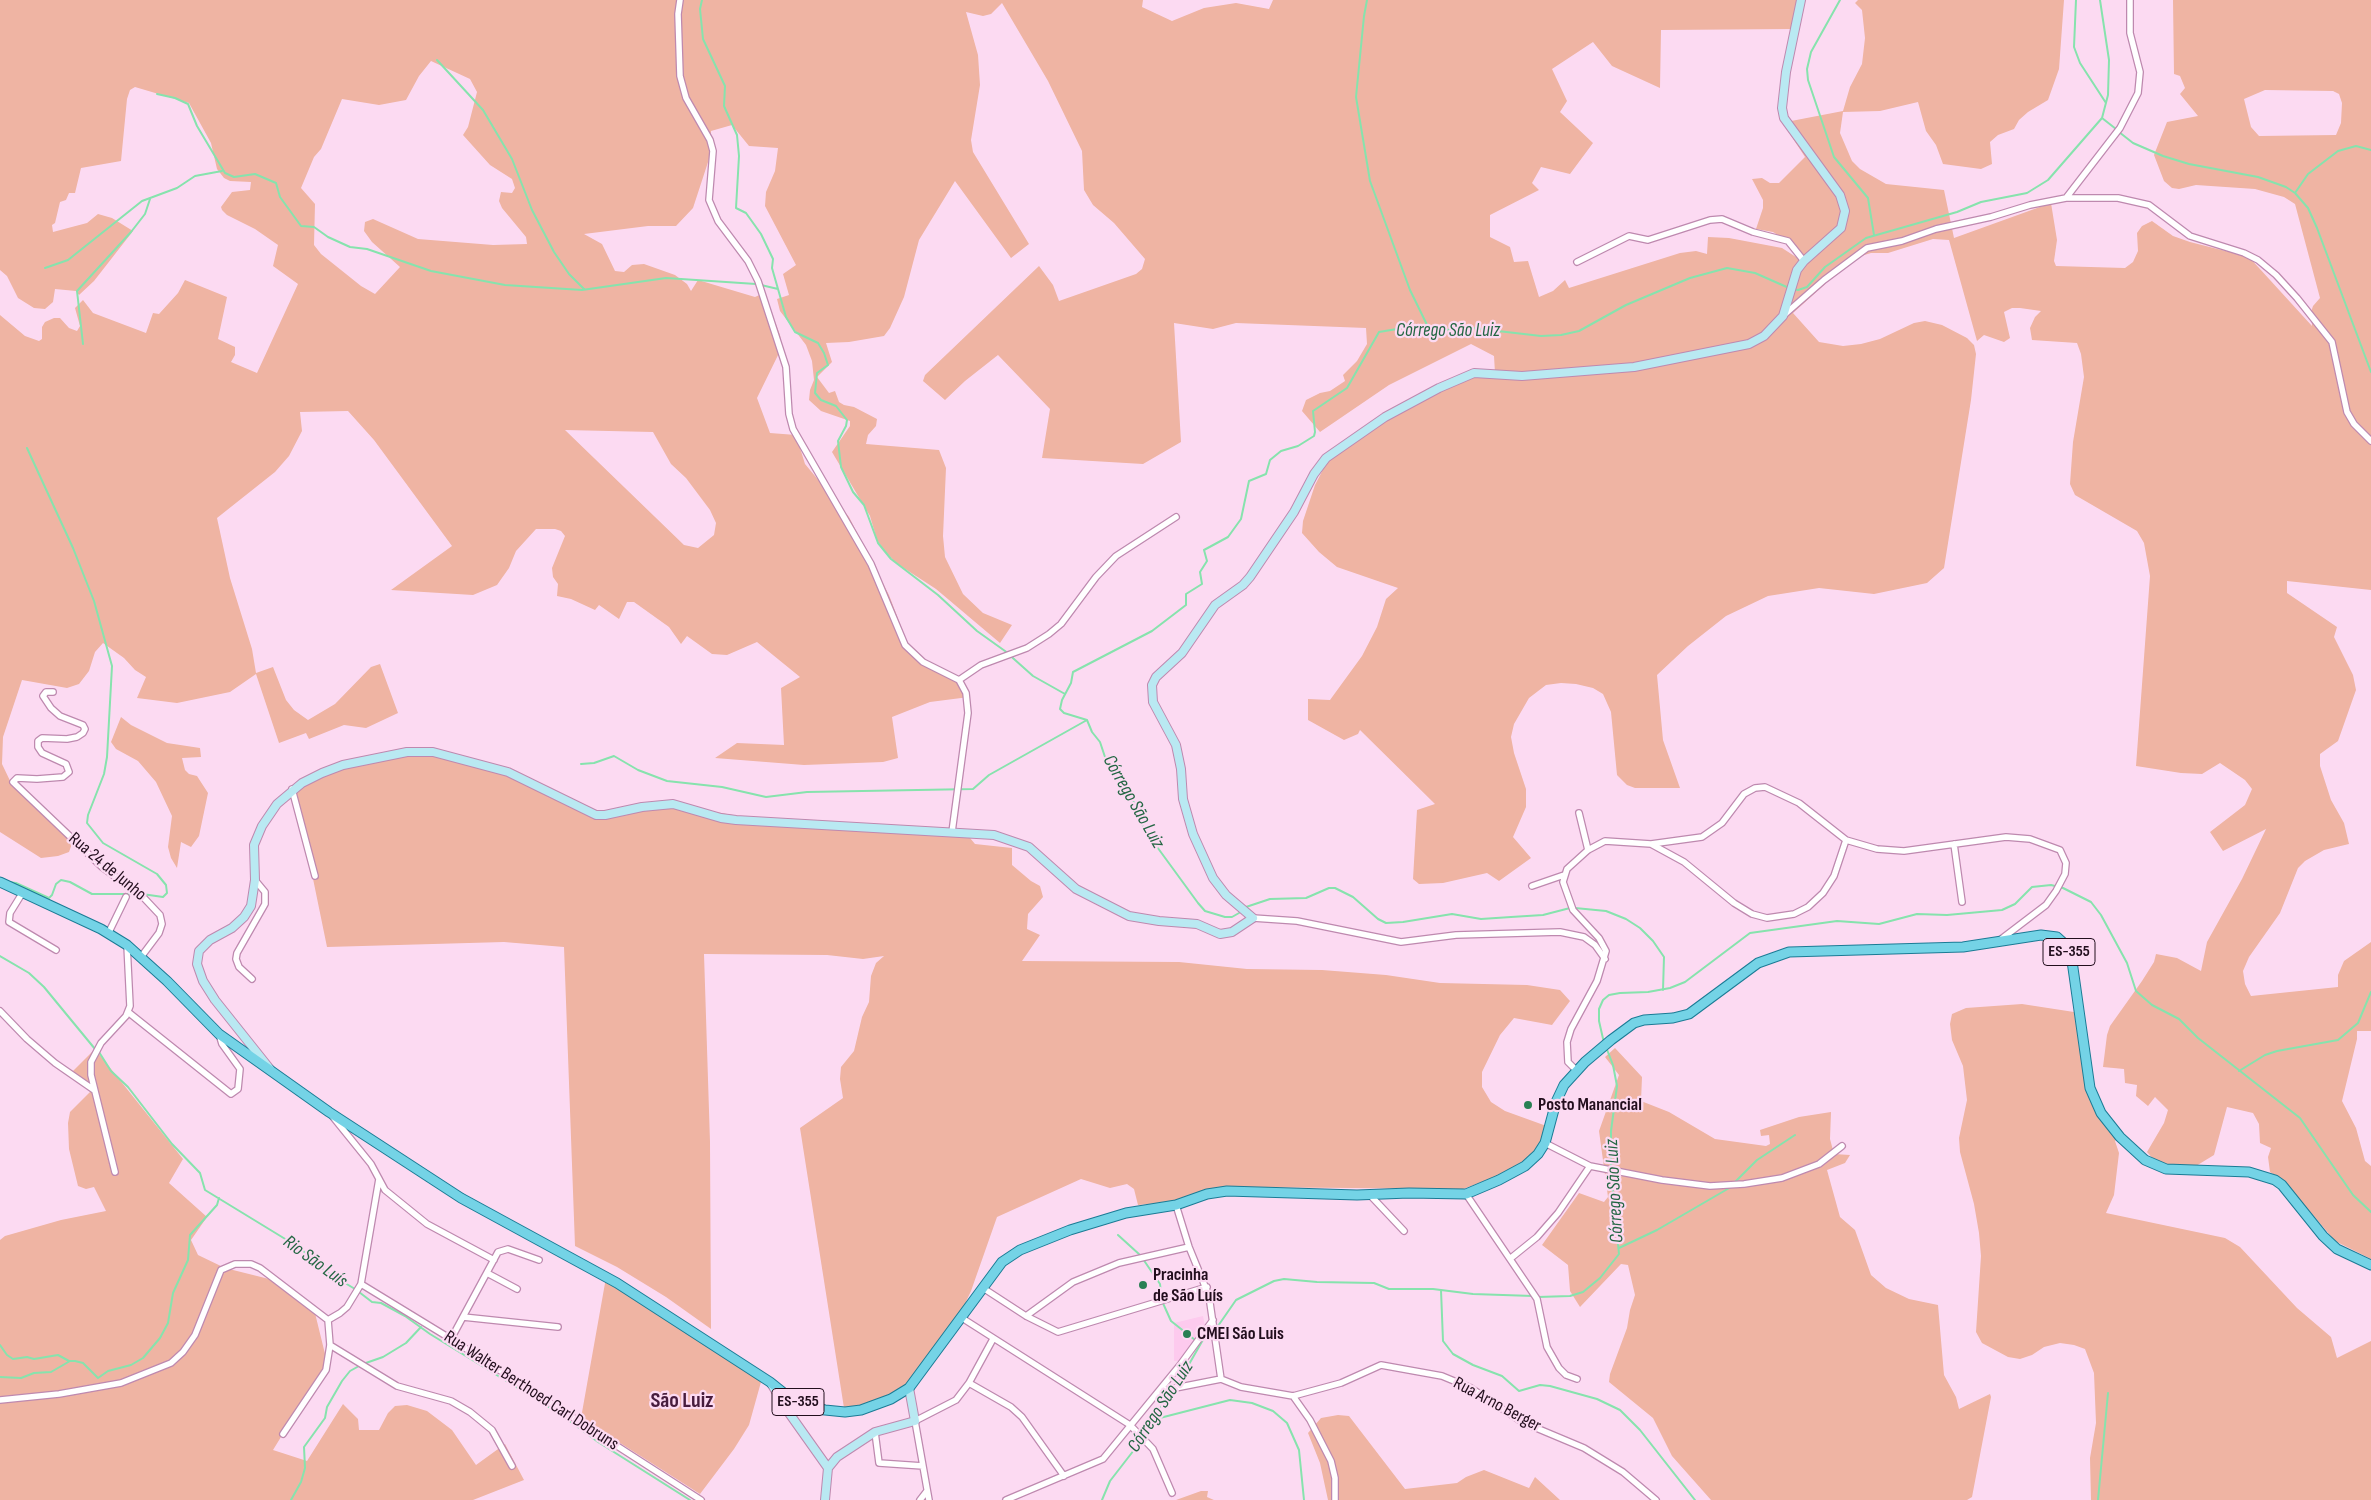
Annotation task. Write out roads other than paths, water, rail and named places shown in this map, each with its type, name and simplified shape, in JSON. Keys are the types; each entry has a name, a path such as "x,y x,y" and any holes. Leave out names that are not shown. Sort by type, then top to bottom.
{"main road":[{"name":"ES-355","path":"0,882 127,945 219,1034 276,1076 469,1202 617,1283 804,1406 845,1412 862,1410 909,1388 1002,1262 1020,1250 1070,1230 1126,1213 1176,1205 1207,1194 1227,1191 1370,1195 1466,1194 1525,1166 1538,1154 1545,1143 1556,1102 1564,1085 1576,1070 1634,1023 1689,1014 1758,963 1777,955 1813,950 1963,947 2049,934 2062,940 2068,947 2076,988 2090,1088 2101,1113 2135,1152 2154,1166 2166,1169 2249,1172 2266,1176 2282,1185 2323,1236 2337,1248 2371,1265"}],"street":[{"path":"680,0 678,14 680,76 686,98 710,140 713,151 709,200 718,221 748,261 758,281 786,367 790,389 789,414 793,429 870,564 906,645 923,662 959,680 966,693 968,707 952,832"},
{"path":"1783,316 1794,278 1804,261 1841,228 1845,211 1840,195 1784,118 1782,108 1786,72 1802,0"},
{"path":"2066,198 2120,128 2138,93 2140,72 2130,33 2130,0"},
{"path":"1253,918 1226,895 1213,878 1193,834 1182,799 1180,758 1176,746 1153,702 1152,685 1156,677 1182,653 1211,610 1250,578 1294,512 1314,474 1326,458 1385,417 1439,388 1474,373 1522,376 1634,367 1749,344 1764,336 1783,316 1824,280 1868,248 1902,241 1936,229 1991,217 2030,205 2066,198 2118,198 2149,205 2190,236 2244,253 2258,260 2276,275 2332,342 2347,412 2354,424 2371,441"},
{"path":"1577,262 1629,236 1648,240 1710,220 1722,219 1753,232 1788,241 1804,261"},
{"path":"959,680 981,665 1027,648 1049,634 1061,624 1096,577 1116,556 1176,517"},
{"name":"Rua 24 de Junho","path":"53,692 46,692 43,696 51,708 60,716 83,725 84,733 67,739 42,738 38,741 38,747 42,753 66,764 69,772 63,777 17,778 12,782 102,867 144,898 160,915 162,924 159,933 141,957"},
{"path":"276,1076 215,1000 200,976 197,964 202,946 232,928 244,917 251,906 255,880 254,845 259,832 276,804 292,790 322,773 343,765 421,751 508,772 596,814 605,816 642,807 673,804 736,820 877,830 994,835 1029,847 1076,889 1129,916 1197,924 1225,934 1253,918 1297,920 1402,942 1456,935 1560,932 1584,937 1595,945 1605,959"},
{"path":"1576,1070 1568,1062 1567,1042 1571,1029 1597,981 1605,959 1604,945 1572,910 1565,892 1564,875 1567,869 1588,850 1605,841 1651,844 1702,837 1722,823 1744,794 1755,788 1765,787 1799,803 1846,840 1862,846 1891,851 1904,851 2006,838 2030,839 2060,850 2066,863 2064,874 2046,904 2000,940"},
{"path":"292,790 315,876"},
{"path":"1579,813 1588,850"},
{"path":"1651,844 1684,862 1734,903 1752,914 1767,918 1794,914 1808,907 1823,892 1834,876 1846,840"},
{"path":"1954,844 1962,902"},
{"path":"1532,886 1564,875"},
{"path":"252,979 239,967 236,959 237,953 265,904 265,892 255,880"},
{"path":"23,892 10,913 9,922 56,950"},
{"path":"108,934 126,897"},
{"path":"115,1172 94,1090 91,1062 101,1043 128,1012 130,998 127,945"},
{"path":"0,1011 54,1063 94,1090"},
{"path":"128,1012 226,1092 234,1094 239,1086 240,1069 222,1044 219,1034"},
{"path":"329,1112 372,1164 385,1190 426,1224 494,1260"},
{"path":"1545,1143 1590,1166 1662,1180 1701,1184 1765,1182 1804,1171 1820,1164 1842,1146"},
{"path":"1511,1258 1537,1236 1558,1213 1590,1166"},
{"path":"328,1320 347,1307 360,1285 379,1179"},
{"path":"1466,1194 1537,1299 1542,1327 1552,1356 1562,1373 1577,1379"},
{"path":"1370,1195 1404,1231"},
{"path":"1160,1391 1221,1379 1213,1320 1206,1287 1189,1247 1176,1205"},
{"path":"1026,1316 1073,1282 1119,1263 1189,1247"},
{"path":"452,1339 498,1252 505,1249 539,1260"},
{"path":"0,1400 59,1394 122,1383 171,1363 183,1352 195,1335 221,1270 241,1264 260,1268 328,1320 330,1345 326,1370 283,1434"},
{"path":"487,1273 517,1288"},
{"name":"Rua Walter Berthoed Carl Dobruns","path":"360,1285 452,1339 701,1500"},
{"path":"983,1288 1026,1316 1055,1331 1062,1332 1206,1287"},
{"path":"463,1317 558,1327"},
{"path":"962,1318 1130,1425 1148,1441 1172,1493"},
{"path":"1006,1500 1103,1459 1160,1391 1213,1320"},
{"path":"825,1500 828,1468 837,1457 875,1432 915,1421 956,1400 969,1383 993,1339"},
{"path":"330,1345 397,1386 451,1401 470,1412 492,1430 512,1466"},
{"name":"Rua Arno Berger","path":"1221,1379 1241,1387 1293,1396 1341,1383 1381,1365 1423,1371 1470,1388 1522,1422 1584,1448 1623,1472 1656,1500"},
{"path":"770,1382 789,1414 828,1468"},
{"path":"969,1383 1011,1407 1022,1417 1064,1476"},
{"path":"909,1388 929,1500"},
{"path":"1293,1396 1310,1420 1331,1461 1335,1478 1335,1500"},
{"path":"875,1432 879,1463 922,1466"},
{"path":"920,1500 927,1491"}],"waterway":[{"path":"702,0 700,9 703,39 725,86 724,106 737,135 739,156 736,208 746,213 761,234 773,259 772,268 786,317 795,332 818,343 824,353 828,365 817,373 815,393 821,400 836,406 847,420 838,441 841,467 853,492 864,505 878,543 891,559 938,595 977,631 1005,651 1033,676 1065,694"},
{"path":"1367,0 1356,97 1370,181 1410,290 1430,331"},
{"name":"Córrego São Luiz","path":"1840,0 1811,52 1807,69 1808,80 1834,157 1868,198 1874,235"},
{"path":"2076,0 2074,47 2080,63 2106,103"},
{"path":"1793,289 1798,290 1807,287 1825,267 1866,238 1957,212 1981,202 2027,193 2048,180 2102,118 2108,95 2109,60 2100,0"},
{"path":"437,60 483,110 512,159 532,210 554,252 569,274 584,289"},
{"path":"157,94 175,98 188,104 197,126 225,173 234,177 255,174 276,183 280,197 301,226 314,227 328,237 350,247 367,249 431,271 505,285 582,290 666,278 756,284"},
{"path":"2102,118 2116,129"},
{"path":"2119,132 2133,143 2163,156 2189,164 2258,177 2286,187 2295,193 2308,208 2317,228 2371,372"},
{"path":"2295,193 2308,174 2338,151 2356,146 2371,150"},
{"path":"45,268 68,260 142,201 177,188 195,176 222,171"},
{"path":"83,344 77,291 131,232 145,214 150,199"},
{"name":"Córrego São Luiz","path":"1087,720 1064,713 1060,709 1062,700 1071,683 1073,672 1152,631 1186,605 1186,594 1202,584 1200,572 1207,561 1204,550 1228,537 1241,519 1249,481 1266,474 1270,460 1281,451 1298,446 1314,436 1313,411 1347,388 1379,332 1409,327 1430,331 1472,328 1541,336 1561,335 1579,331 1626,305 1690,278 1727,268 1755,273 1789,288"},
{"path":"761,285 778,289"},
{"path":"27,448 73,548 94,601 112,666 107,757 104,774 88,815 87,823 103,843 157,874 166,885 167,893 163,897 142,894"},
{"name":"Córrego São Luiz","path":"1087,720 1092,732 1100,742 1108,766 1118,772 1127,785 1144,829 1198,903 1205,911 1225,917 1232,917 1239,913"},
{"path":"581,764 594,763 614,756 638,770 667,781 722,787 766,797 807,792 973,789 989,775 1087,720"},
{"path":"9,882 16,883 49,898 56,884 61,880 70,882 92,894 135,894"},
{"path":"1604,1043 1599,1021 1599,1009 1603,1000 1609,995 1648,992 1670,988 1685,982 1750,933 1837,921 1879,924 1917,914 1947,915 2002,910 2015,904 2032,887 2051,885 2063,888 2091,902 2101,915 2127,963 2136,991 2152,1005 2179,1019 2198,1038 2300,1118 2353,1195 2371,1212"},
{"name":"Córrego São Luiz","path":"1246,907 1270,899 1306,898 1329,888 1335,888 1353,897 1378,919 1386,923 1452,914 1481,919 1543,915 1570,908"},
{"name":"Córrego São Luiz","path":"1575,908 1606,911 1626,919 1640,928 1653,941 1664,957 1663,990"},
{"name":"Rio São Luís","path":"0,956 29,973 44,987 95,1049"},
{"path":"2239,1071 2265,1055 2277,1051 2338,1040 2358,1023 2371,992"},
{"name":"Córrego São Luiz","path":"1606,1047 1613,1065 1617,1086 1611,1131 1611,1168"},
{"name":"Rio São Luís","path":"99,1052 111,1071 128,1087 172,1144 200,1173 205,1190 300,1248 325,1271 355,1289"},
{"path":"1734,1183 1757,1160 1795,1135"},
{"name":"Córrego São Luiz","path":"1538,1297 1570,1296 1583,1292 1600,1278 1619,1254 1611,1173"},
{"path":"1619,1248 1657,1230 1731,1187"},
{"path":"0,1377 21,1378 34,1373 51,1372 70,1361 75,1361 83,1363 98,1378 108,1371 131,1365 143,1358 160,1338 168,1323 173,1293 188,1260 190,1235 217,1205 219,1198"},
{"path":"1118,1235 1140,1255"},
{"path":"1143,1259 1160,1284 1162,1301 1171,1321 1195,1340"},
{"name":"Córrego São Luiz","path":"1176,1387 1204,1338 1218,1326 1236,1300 1274,1281 1284,1279 1317,1282 1374,1283 1389,1289 1433,1289 1473,1294 1533,1296"},
{"path":"1441,1290 1443,1341 1453,1354 1473,1365 1502,1376 1519,1391 1540,1385 1550,1386 1597,1399 1620,1410 1640,1430 1695,1500"},
{"name":"Rio São Luís","path":"359,1292 372,1302 381,1303 405,1316 430,1334 560,1414 598,1442 690,1500"},
{"path":"363,1364 383,1357 406,1343 421,1327"},
{"path":"0,1345 7,1355 13,1359 27,1357 34,1359 58,1355 69,1361"},
{"path":"291,1500 301,1482 305,1468 304,1447 325,1418 327,1407 342,1381 350,1371 359,1366"},
{"name":"Córrego São Luiz","path":"1102,1500 1110,1481 1134,1450 1143,1432 1173,1390"},
{"path":"2098,1500 2108,1393"},
{"path":"1152,1420 1230,1400 1252,1403 1273,1411 1287,1423 1299,1450 1304,1500"}],"place":[{"name":"Posto Manancial","path":"1528,1105"},
{"name":"Pracinha de São Luís","path":"1143,1285"},
{"name":"CMEI São Luis","path":"1187,1334"}],"district":[{"name":"São Luiz","path":"682,1401"}]}
